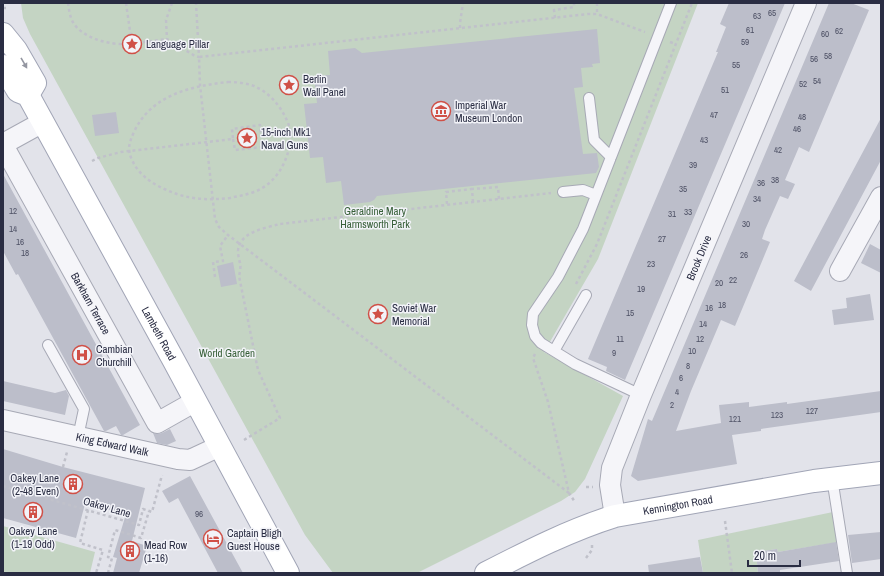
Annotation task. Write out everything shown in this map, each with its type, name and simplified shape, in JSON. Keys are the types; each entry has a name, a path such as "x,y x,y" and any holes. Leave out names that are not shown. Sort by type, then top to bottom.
{"main road":[{"path":"3,34 16,50 35,82 28,95"},
{"name":"Lambeth Road","path":"3,66 18,91 28,95 196,401 288,573"},
{"name":"Kennington Road","path":"486,573 515,558 585,527 615,516 832,478 881,473"}],"street":[{"name":"Brook Drive","path":"615,516 610,486 610,473 641,395 806,3"},
{"name":"Barkham Terrace","path":"43,122 3,144 157,423 196,401"},
{"path":"840,271 880,202"},
{"name":"King Edward Walk","path":"3,420 183,460 197,457 220,446"}],"lane":[{"path":"641,395 575,364 541,344 535,336 532,325 533,314 558,277 583,229 671,3"},
{"path":"589,98 594,140 610,157"},
{"path":"563,192 583,190 596,195"},
{"path":"554,351 586,295"},
{"path":"48,344 84,409 78,436"},
{"path":"832,478 847,573"}],"path":[{"path":"68,3 69,13 74,24 92,38 114,44 127,44 133,49 137,43"},
{"path":"126,3 131,38 137,43"},
{"path":"167,39 166,20 172,3"},
{"path":"196,3 200,85 215,220 219,227 239,244 569,493 575,502"},
{"path":"460,28 463,3"},
{"path":"597,3 597,14"},
{"path":"573,290 598,244 692,3"},
{"path":"555,18 554,10 574,7 574,4"},
{"path":"3,8 9,8"},
{"path":"137,43 167,39 199,57 597,14 676,44"},
{"path":"127,44 127,41 131,38"},
{"path":"198,43 204,43"},
{"path":"242,82 255,86 276,101 283,112 291,133 288,155 283,166 276,177 266,186 241,196 213,200 198,200 185,197 151,182 135,165 128,151 131,137 136,126 152,108 162,100 173,94 200,85 242,82"},
{"path":"260,125 262,147 235,150 233,139 232,128 260,125"},
{"path":"261,136 307,131"},
{"path":"92,161 98,158 128,151 233,139"},
{"path":"447,204 446,192 472,188 498,187 499,199"},
{"path":"472,188 473,202"},
{"path":"244,440 280,418 258,370 239,276 239,244 247,236 257,230 273,226 447,204 563,192"},
{"path":"215,277 213,262 223,261 220,246 228,235"},
{"path":"533,358 548,402 569,493"},
{"path":"108,573 112,558 108,557 115,530 141,538 148,511 152,512 163,473 157,472"},
{"path":"3,486 30,494"},
{"name":"Oakey Lane","path":"45,498 139,525 143,509 148,511"},
{"path":"88,510 80,543 103,550 96,573"},
{"path":"725,522 732,573"}],"green space":[{"name":"Geraldine Mary Harmsworth Park","path":"21,3 698,3 598,259 544,352 623,396 585,479 575,492 561,501 417,573 333,573 305,535 30,34 23,18"},
{"path":"833,512 839,542 778,552 777,549 756,552 758,573 703,573 698,540"},
{"path":"3,526 95,552 90,573 3,573"}],"building":[{"path":"729,3 785,3 625,380 606,371 607,367 588,359 718,52 716,52 726,27 720,24"},
{"path":"829,3 851,3 869,10 809,152 799,147 785,180 795,184 788,199 780,196 765,230 762,239 770,242 735,326 721,320 676,431 721,423 719,405 749,402 749,407 787,402 787,404 881,391 881,412 761,429 761,431 732,435 737,464 638,481 631,476 648,419 652,421"},
{"name":"Imperial War Museum London","path":"597,29 600,63 592,64 593,67 581,68 583,87 574,88 583,154 597,153 599,167 596,173 377,196 370,202 344,205 341,181 326,183 323,157 310,158 304,104 317,103 314,76 330,75 328,51 355,48 362,53"},
{"path":"116,112 119,133 95,136 92,115"},
{"path":"881,118 881,160 811,291 794,281"},
{"name":"Cambian Churchill","path":"3,174 140,425 123,435 121,435 116,426 104,431 18,274 16,275 3,251"},
{"path":"870,244 881,250 881,273 861,263"},
{"path":"233,262 237,284 221,287 217,266"},
{"path":"870,294 874,320 834,325 832,310 847,308 846,298"},
{"path":"3,381 55,393 66,390 69,396 65,415 3,401"},
{"path":"170,429 176,441 167,445 157,443 153,433 162,433"},
{"path":"3,449 63,467 145,488 132,541 147,546 139,573 113,573 117,558 113,557 126,514 85,504 76,538 3,518"},
{"path":"190,476 243,573 218,573 178,498 169,503 162,491"},
{"path":"881,532 881,559 852,563 848,535"},
{"path":"836,542 839,561 780,570 780,573 758,573 756,552 777,549 778,552"},
{"path":"700,557 703,573 649,573 648,565"}],"place":[{"name":"Language Pillar","path":"132,44"},
{"name":"Berlin Wall Panel","path":"289,85"},
{"name":"Imperial War Museum London","path":"441,111"},
{"name":"15-inch Mk1 Naval Guns","path":"247,138"},
{"name":"Soviet War Memorial","path":"378,314"},
{"name":"Cambian Churchill","path":"82,355"},
{"name":"Oakey Lane (2-48 Even)","path":"73,484"},
{"name":"Oakey Lane (1-19 Odd)","path":"33,512"},
{"name":"Captain Bligh Guest House","path":"213,539"},
{"name":"Mead Row (1-16)","path":"130,551"}],"park label":[{"name":"World Garden","path":"227,353"}]}
